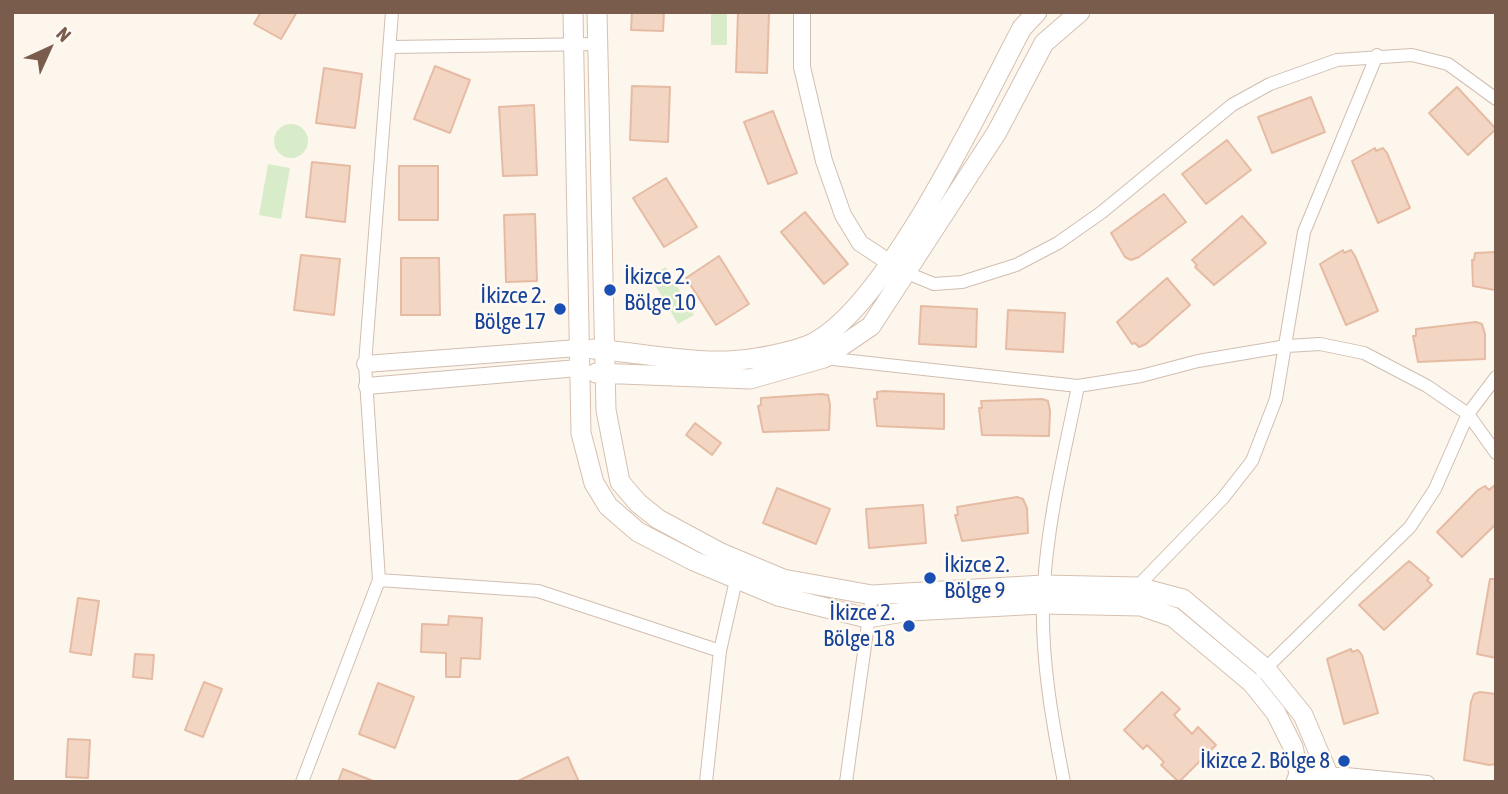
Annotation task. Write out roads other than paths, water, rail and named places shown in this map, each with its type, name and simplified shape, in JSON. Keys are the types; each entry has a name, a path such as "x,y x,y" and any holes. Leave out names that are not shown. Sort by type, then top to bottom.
{"main road":[{"path":"573,12 581,433 594,483 608,506 638,532 736,580 778,596 867,618 1043,594 1137,587 1183,599 1259,676 1303,715 1326,778"},
{"path":"597,12 606,410 620,482 638,503 658,519 721,553 783,579 872,594 1043,594 1142,606 1173,617 1259,676 1293,747 1298,778"},
{"path":"578,368 607,376 750,379 824,358 871,326 957,151 1022,28 1037,12"},
{"path":"578,348 681,360 755,358 813,342 835,326 898,268 997,132 1044,43 1080,12"}],"street":[{"path":"302,782 379,580 365,364 392,12"},
{"path":"802,12 802,66 824,161 843,215 860,243 898,268 934,284 948,283 1016,265 1058,243 1102,212 1231,105 1270,84 1337,60 1377,55 1412,55 1448,64 1496,99"},
{"path":"391,47 597,44"},
{"path":"1137,587 1223,498 1252,461 1276,399 1304,232 1377,55"},
{"path":"824,358 1079,386 1287,346 1320,344 1363,353 1395,367 1468,414 1496,453"},
{"path":"365,364 578,348"},
{"path":"367,386 578,368"},
{"path":"1259,676 1410,527 1435,489 1468,414 1496,377"},
{"path":"1063,782 1051,713 1043,594 1057,490 1079,386"},
{"path":"379,580 538,591 720,650"},
{"path":"706,782 720,650 736,580"},
{"path":"846,782 872,594"},
{"path":"1298,778 1428,782"}],"place":[{"name":"İkizce 2. Bölge 10","path":"610,290"},
{"name":"İkizce 2. Bölge 17","path":"560,309"},
{"name":"İkizce 2. Bölge 9","path":"930,578"},
{"name":"İkizce 2. Bölge 18","path":"909,626"},
{"name":"İkizce 2. Bölge 8","path":"1344,761"}]}
